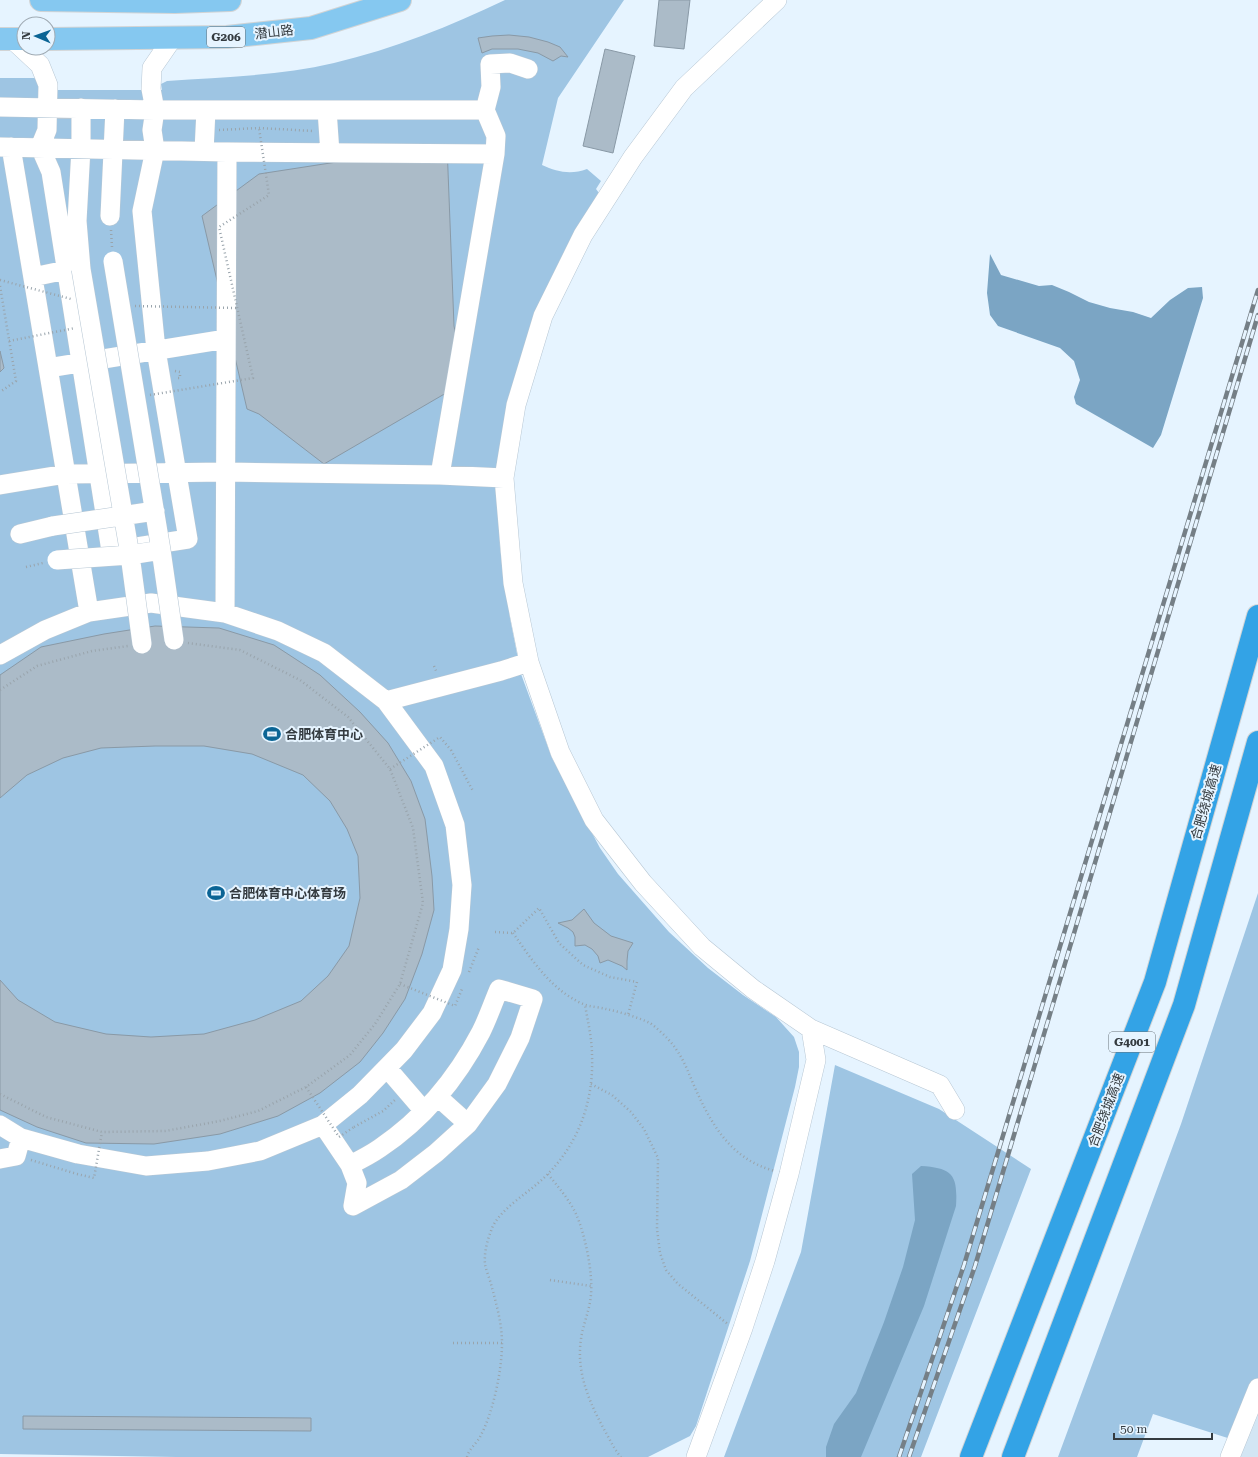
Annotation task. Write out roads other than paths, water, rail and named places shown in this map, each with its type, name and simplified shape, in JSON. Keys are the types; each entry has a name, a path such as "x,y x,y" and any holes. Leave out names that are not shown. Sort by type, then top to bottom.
{"highway":[{"name":"合肥绕城高速","path":"971,1457 1155,982 1258,616"},
{"name":"G4001","path":"1013,1457 1184,1005 1258,742"}],"main road":[{"path":"41,0 175,2 230,0"},
{"name":"潜山路","path":"56,39 172,39 227,37 311,28 400,0"}],"street":[{"path":"777,0 684,88 633,157 583,235 543,316 516,405 504,478 513,583 529,662 560,752 594,820 643,883 702,947 753,990 811,1029 940,1085 955,1110"},
{"path":"12,39 40,65 48,85 47,130 40,148 51,172 73,270 80,363 111,551 188,539 156,350 142,211 155,150 152,130 156,110 151,89 152,68 172,39"},
{"path":"440,475 495,154 496,136 485,110 491,86 490,64 510,63 528,69"},
{"path":"0,107 156,110 485,110"},
{"path":"81,108 81,148 73,270 87,303 130,555 142,644"},
{"path":"110,216 115,109"},
{"path":"204,152 206,110"},
{"path":"327,110 330,153"},
{"path":"89,612 33,278 5,147 204,152 495,154"},
{"path":"225,613 227,152"},
{"path":"113,261 154,511 162,550 174,640"},
{"path":"33,278 73,270"},
{"path":"48,368 226,339"},
{"path":"0,485 66,474 226,472 440,475 504,478"},
{"path":"20,534 53,526 154,511"},
{"path":"57,560 130,555 162,550"},
{"path":"0,655 45,630 89,612 151,603 225,613 278,631 324,653 386,701 434,766 455,825 462,884 459,929 452,970 432,1013 404,1050 387,1068 360,1095 323,1125 260,1150 208,1161 146,1166 78,1154 22,1138 0,1125"},
{"path":"386,701 501,671 529,662"},
{"path":"323,1125 350,1165 357,1183 353,1206 401,1180 436,1153 468,1124 497,1084 520,1038 533,1000 498,989 481,1031 459,1068 438,1097 406,1129 379,1149 350,1165"},
{"path":"696,1457 741,1334 789,1174 816,1060 811,1029"},
{"path":"387,1068 424,1111"},
{"path":"438,1097 468,1124"},
{"path":"8,1157 22,1138"},
{"path":"1230,1457 1258,1388"}],"railway":[{"path":"899,1457 964,1265 1258,290"},
{"path":"909,1457 975,1266 1258,315"}],"place":[{"name":"合肥体育中心","path":"272,734"},
{"name":"合肥体育中心体育场","path":"216,893"}]}
